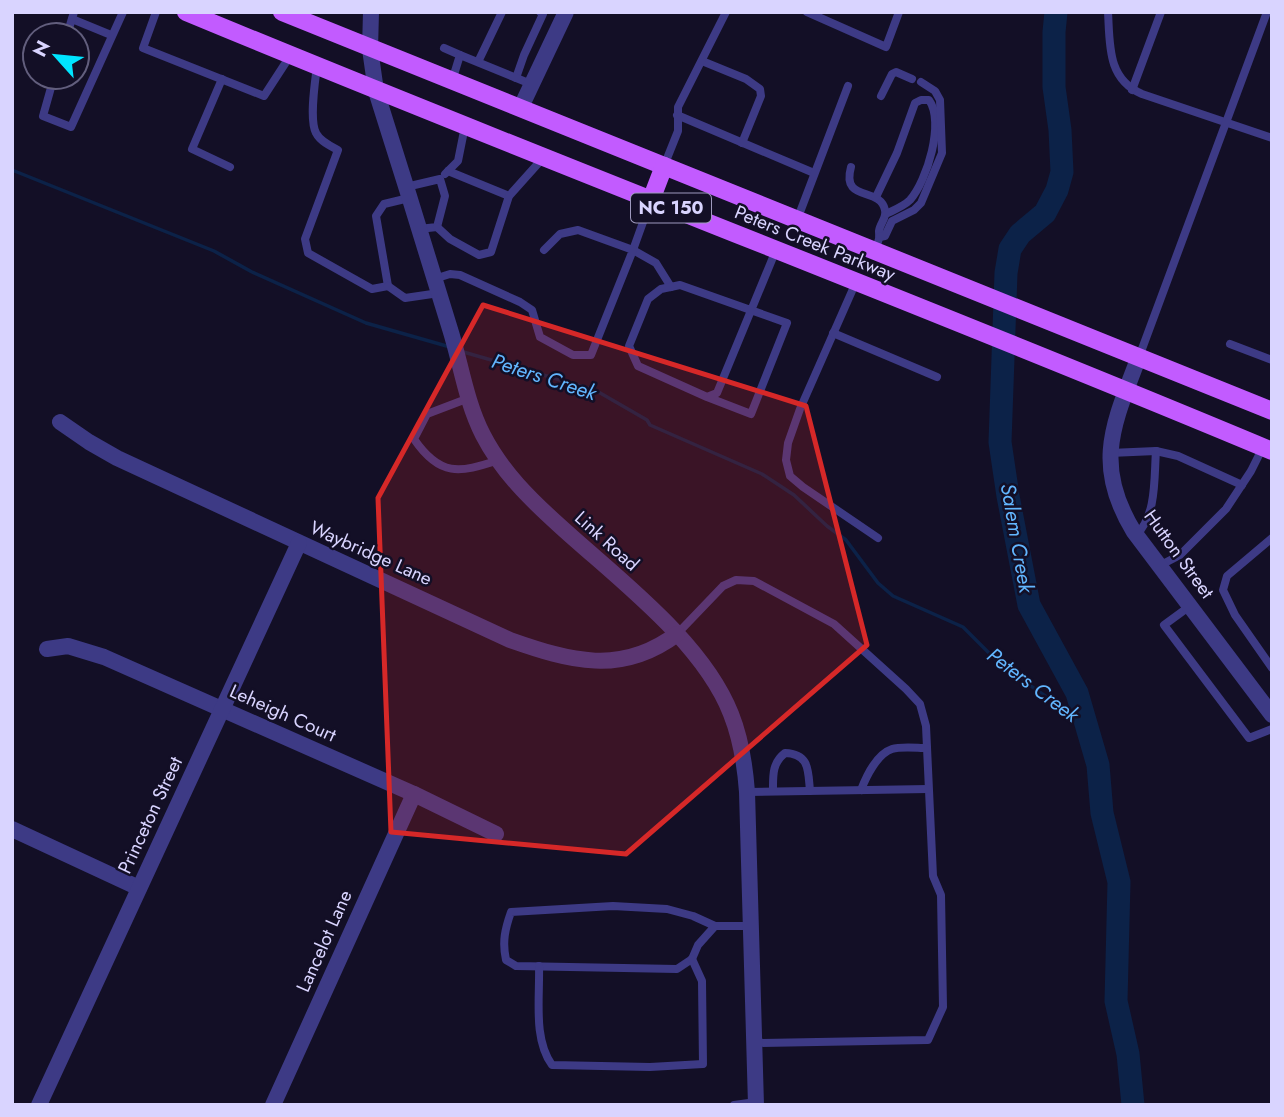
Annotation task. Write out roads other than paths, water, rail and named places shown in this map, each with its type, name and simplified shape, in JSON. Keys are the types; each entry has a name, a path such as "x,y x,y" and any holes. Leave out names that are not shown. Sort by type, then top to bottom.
{"main road":[{"name":"Peters Creek Parkway","path":"186,12 1267,449"},
{"name":"Peters Creek Parkway","path":"282,12 797,220 878,244 971,291 1272,411"},
{"path":"651,200 664,166"}],"street":[{"name":"Link Road","path":"371,12 370,49 376,91 469,398 484,436 526,495 677,634 701,662 731,714 745,766 747,792 756,1103"},
{"path":"520,107 524,81 563,18"},
{"name":"Hutton Street","path":"1138,359 1112,432 1110,464 1121,505 1136,535 1272,715"},
{"name":"Waybridge Lane","path":"60,422 117,458 510,640 556,656 609,661 630,659 651,651 677,634"},
{"name":"Princeton Street","path":"39,1105 299,543"},
{"name":"Leheigh Court","path":"47,649 68,646 104,657 414,794 496,834"},
{"name":"Lancelot Lane","path":"273,1105 414,794"},
{"path":"12,829 139,888"}],"lane":[{"path":"91,81 123,12"},
{"path":"156,12 143,48 264,96 290,55"},
{"path":"478,62 502,12"},
{"path":"664,166 678,131 678,107 726,12"},
{"path":"807,12 886,47 900,12"},
{"path":"1108,12 1111,60 1126,86 1272,138"},
{"path":"1132,90 1161,12"},
{"path":"1138,359 1267,12"},
{"path":"444,48 524,81 524,55 542,13 563,18"},
{"path":"73,16 111,35"},
{"path":"452,81 460,55"},
{"path":"702,61 756,84 760,89 761,96 742,143"},
{"path":"317,66 313,102 314,131 338,150 305,239 308,253 372,289 388,286"},
{"path":"878,244 892,220 914,210 921,203 942,153 940,100 935,91 896,72 892,74 881,96"},
{"path":"222,79 192,149 230,167"},
{"path":"797,220 848,86"},
{"path":"50,91 43,116 71,127 87,91"},
{"path":"876,197 897,153 915,103 929,100 934,106 935,137 931,156 908,203 886,214"},
{"path":"677,115 814,173"},
{"path":"466,126 458,160 448,171 440,179 384,204 376,216 388,286 405,298 437,286 450,274 460,275 532,310 540,337 573,355 591,355 651,200"},
{"path":"419,229 437,227 450,239 479,255 491,252 509,196 544,157"},
{"path":"851,167 851,186 857,191 876,197 884,206 886,214 879,230 878,244"},
{"path":"448,171 509,196"},
{"path":"437,227 444,196 440,179"},
{"path":"544,250 560,234 578,230 633,250 656,263 671,287"},
{"path":"706,397 717,393 776,250"},
{"path":"856,282 800,409 788,443 786,460 790,475 803,487 878,538"},
{"path":"680,285 787,323 751,414 638,366 629,346 648,299 661,289 671,287 680,285"},
{"path":"833,333 937,377"},
{"path":"1230,344 1272,360"},
{"path":"469,398 427,414 414,439 427,457 439,466 469,470 499,460"},
{"path":"1159,565 1180,555 1226,509 1267,449"},
{"path":"1110,453 1156,451 1178,456 1242,485"},
{"path":"1136,535 1145,525 1149,513 1156,451"},
{"path":"1272,538 1227,576 1223,590 1235,615 1272,668"},
{"path":"677,634 723,586 736,580 754,581 834,624 920,704 926,726 933,876 941,895 943,1007 929,1040 755,1044"},
{"path":"1190,606 1164,625 1249,737 1272,729"},
{"path":"861,790 866,777 892,749 927,748"},
{"path":"774,791 774,766 778,758 785,753 795,754 804,760 810,791"},
{"path":"747,792 928,789"},
{"path":"715,926 698,945 692,959 677,969 516,966 506,960 503,947 504,931 511,912 613,906 667,909 715,926 752,926"},
{"path":"539,966 540,1040 543,1053 552,1065 650,1067 703,1064 702,981 692,959"},
{"path":"734,1105 756,1103"}],"waterway":[{"name":"Salem Creek","path":"1056,12 1054,87 1062,172 1057,190 1045,213 1020,234 1010,249 1006,273 1000,442 1029,605 1077,693 1098,765 1102,813 1119,882 1116,1001 1128,1054 1133,1105"},
{"name":"Peters Creek","path":"12,170 214,251 252,272 366,323 450,347"},
{"name":"Peters Creek","path":"460,351 595,390 647,420 650,425 762,474 794,495 846,540 878,583 893,596 963,627 1002,666 1087,725"}]}
